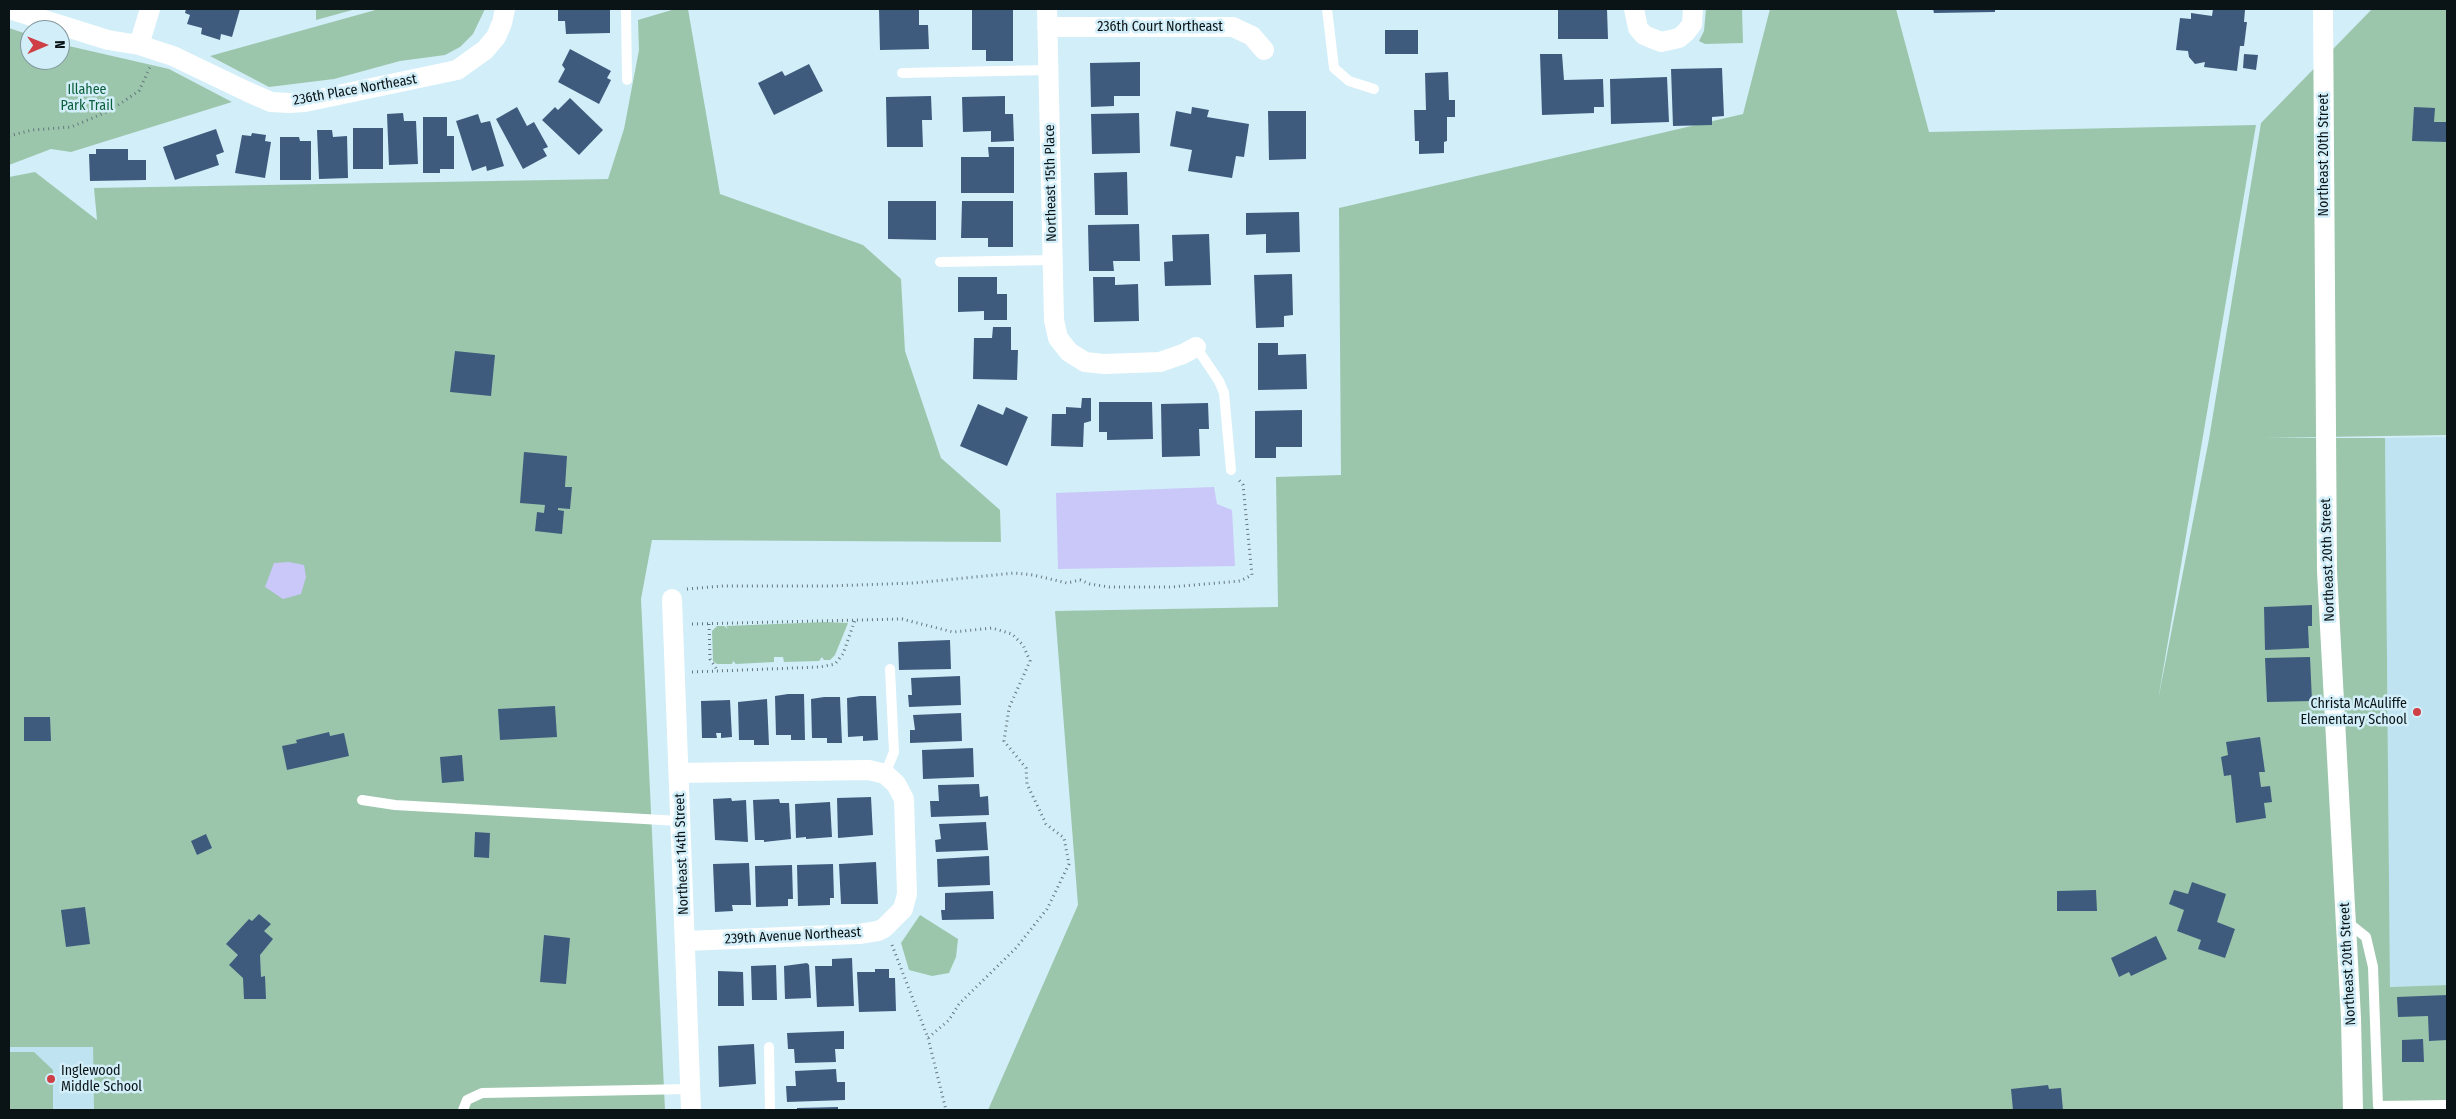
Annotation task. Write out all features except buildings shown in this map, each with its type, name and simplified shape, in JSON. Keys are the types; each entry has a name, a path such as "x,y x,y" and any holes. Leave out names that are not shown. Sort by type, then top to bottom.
{"street":[{"name":"236th Place Northeast","path":"9,9 108,40 147,47 173,56 271,102 289,103 305,102 457,70 485,50 496,37 505,9"},
{"path":"147,47 150,9"},
{"path":"1634,9 1638,28 1644,35 1661,42 1679,38 1686,32 1692,24 1693,9"},
{"name":"Northeast 20th Street","path":"2323,9 2327,571 2346,920 2353,1110"},
{"name":"236th Court Northeast","path":"1047,18 1233,28 1252,36 1264,50"},
{"name":"Northeast 15th Place","path":"1047,18 1054,320 1058,338 1069,352 1085,362 1104,364 1160,362 1196,347"},
{"name":"Northeast 14th Street","path":"672,598 691,1110"},
{"path":"679,773 834,769 869,770 885,774"},
{"name":"239th Avenue Northeast","path":"685,941 859,934 878,931 891,923 903,909 907,894 904,799 896,784 885,774"}],"lane":[{"path":"626,9 627,80"},
{"path":"1327,9 1334,68 1349,80 1374,89"},
{"path":"902,73 1048,70"},
{"path":"940,262 1052,260"},
{"path":"1196,347 1219,381 1224,393 1231,470"},
{"path":"885,774 894,752 890,669"},
{"path":"362,800 395,805 680,821"},
{"path":"2346,920 2366,937 2373,967 2378,1106 2447,1105"},
{"path":"766,1110 770,1110 769,1046"},
{"path":"463,1110 467,1100 482,1093 690,1089"}],"path":[{"path":"9,136 32,130 70,127 108,112 139,91 151,66 147,47"},
{"path":"672,598 684,598 684,590 722,586 829,586 905,583 1015,574 1033,575 1067,583 1080,580 1090,584 1109,587 1171,587 1240,581 1252,575 1250,550 1243,485 1231,470"},
{"path":"685,624 902,619 953,632 992,628 1012,634 1023,645 1030,661 1009,708 1004,741 1026,768 1027,784 1046,824 1064,838 1069,864 1047,909 1016,948 959,1004 949,1020 928,1038"},
{"path":"686,672 820,667 835,664 843,654 854,620"},
{"path":"709,624 710,659 718,671"},
{"path":"890,940 928,1038 946,1110"}],"shaded area":[{"name":"Christa McAuliffe Elementary School","path":"2447,437 2447,985 2390,987 2385,438"},
{"name":"Inglewood Middle School","path":"9,1047 93,1047 94,1110 9,1110"}],"green space":[{"path":"316,9 356,9 316,20"},
{"path":"379,9 485,9 473,34 460,47 445,55 400,61 334,79 269,87 210,56"},
{"path":"675,9 688,9 720,194 863,245 901,279 905,351 941,458 1000,510 1001,542 652,540 641,599 665,1110 94,1110 93,1047 9,1047 9,177 35,172 97,220 94,188 608,179 624,129 639,50 638,20"},
{"path":"1706,9 1742,9 1743,43 1705,44 1699,41 1704,31"},
{"path":"1770,9 1896,9 1929,132 2256,125 2158,700 2209,439 2261,123 2372,9 2447,9 2447,435 2265,438 2385,438 2390,987 2447,985 2447,1110 988,1110 1078,905 1055,611 1278,607 1276,477 1341,475 1339,208 1743,114"},
{"name":"Illahee Park Trail","path":"9,28 20,32 20,70 70,70 70,46 169,69 232,102 71,152 51,149 9,165"},
{"path":"826,622 848,623 835,655 830,660 824,660 822,657 819,661 784,662 783,657 774,657 774,662 736,664 733,661 732,664 717,664 713,661 712,631 717,626 724,626 728,629 726,626"},
{"path":"920,915 958,939 956,957 949,973 932,976 909,970 901,943"},
{"path":"9,1052 34,1052 53,1070 53,1110 9,1110"}],"water":[{"path":"1214,487 1217,504 1232,510 1235,566 1058,569 1056,493"},
{"path":"289,562 304,565 306,577 301,594 283,599 265,587 274,563"}],"place":[{"name":"Christa McAuliffe Elementary School","path":"2417,712"},
{"name":"Inglewood Middle School","path":"51,1079"}]}
